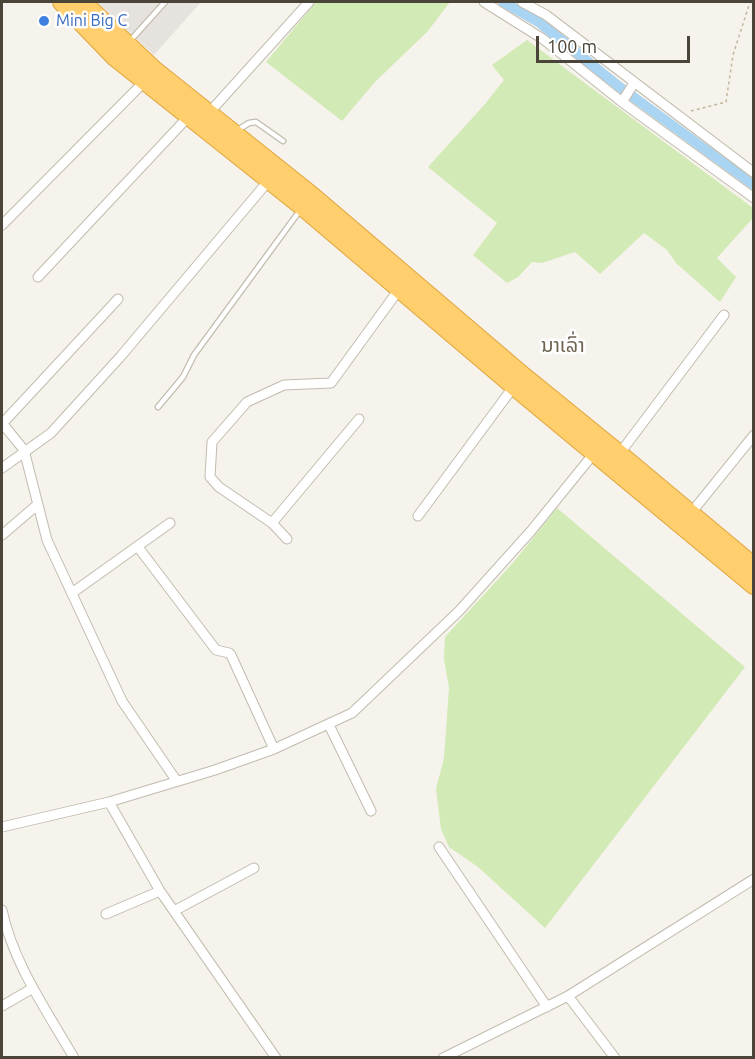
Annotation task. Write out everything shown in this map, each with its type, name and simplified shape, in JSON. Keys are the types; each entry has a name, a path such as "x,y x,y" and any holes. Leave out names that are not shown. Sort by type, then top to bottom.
{"highway":[{"path":"62,2 115,57 189,116 273,175 321,203 523,376 599,447"},
{"path":"82,2 126,45 234,133 302,206 514,386 691,513 753,567"},
{"path":"615,459 753,585"}],"street":[{"path":"208,114 309,2"},
{"path":"483,2 543,39 622,102 753,198"},
{"path":"522,2 546,15 753,173"},
{"path":"2,225 145,81"},
{"path":"622,102 634,83"},
{"path":"38,277 189,116"},
{"path":"2,468 24,450 51,433 113,365 273,175"},
{"path":"287,539 272,523 219,487 210,477 212,442 247,402 284,385 331,383 400,288"},
{"path":"118,299 2,423 24,450 47,540 122,701 176,780"},
{"path":"615,459 724,315"},
{"path":"418,516 514,386"},
{"path":"272,523 359,419"},
{"path":"691,513 753,435"},
{"path":"2,826 109,802 215,770 274,750 352,712 459,611 531,531 599,447"},
{"path":"2,535 37,505"},
{"path":"72,593 170,523"},
{"path":"138,547 216,650 229,653 274,750"},
{"path":"328,725 371,811"},
{"path":"109,802 160,891 276,1058"},
{"path":"439,847 546,1007"},
{"path":"174,911 254,868"},
{"path":"443,1058 568,996 753,879"},
{"path":"106,914 160,891"},
{"path":"2,910 5,928 33,988 74,1058"},
{"path":"2,1006 33,988"},
{"path":"568,996 615,1058"}],"lane":[{"path":"126,45 165,2"},
{"path":"234,133 249,123 256,122 283,141"},
{"path":"158,407 183,376 194,355 302,206"}],"path":[{"path":"675,115 726,102 733,55 750,2"}],"shaded area":[{"path":"97,2 201,2 154,55"}],"green space":[{"path":"316,2 450,2 428,31 375,82 342,121 266,62"},
{"path":"527,40 753,208 753,218 717,258 736,277 720,302 676,263 667,250 644,233 600,274 575,252 542,263 532,262 518,277 507,283 473,255 497,223 428,167 504,80 492,65"},
{"path":"557,508 745,667 545,928 478,867 449,847 441,829 436,789 444,758 449,688 444,659 445,637 512,564"}],"waterway":[{"path":"503,2 540,23 617,85 754,185"}],"place":[{"name":"Mini Big C","path":"44,21"}],"district":[{"name":"ນາເລົ່າ","path":"563,345"}]}
